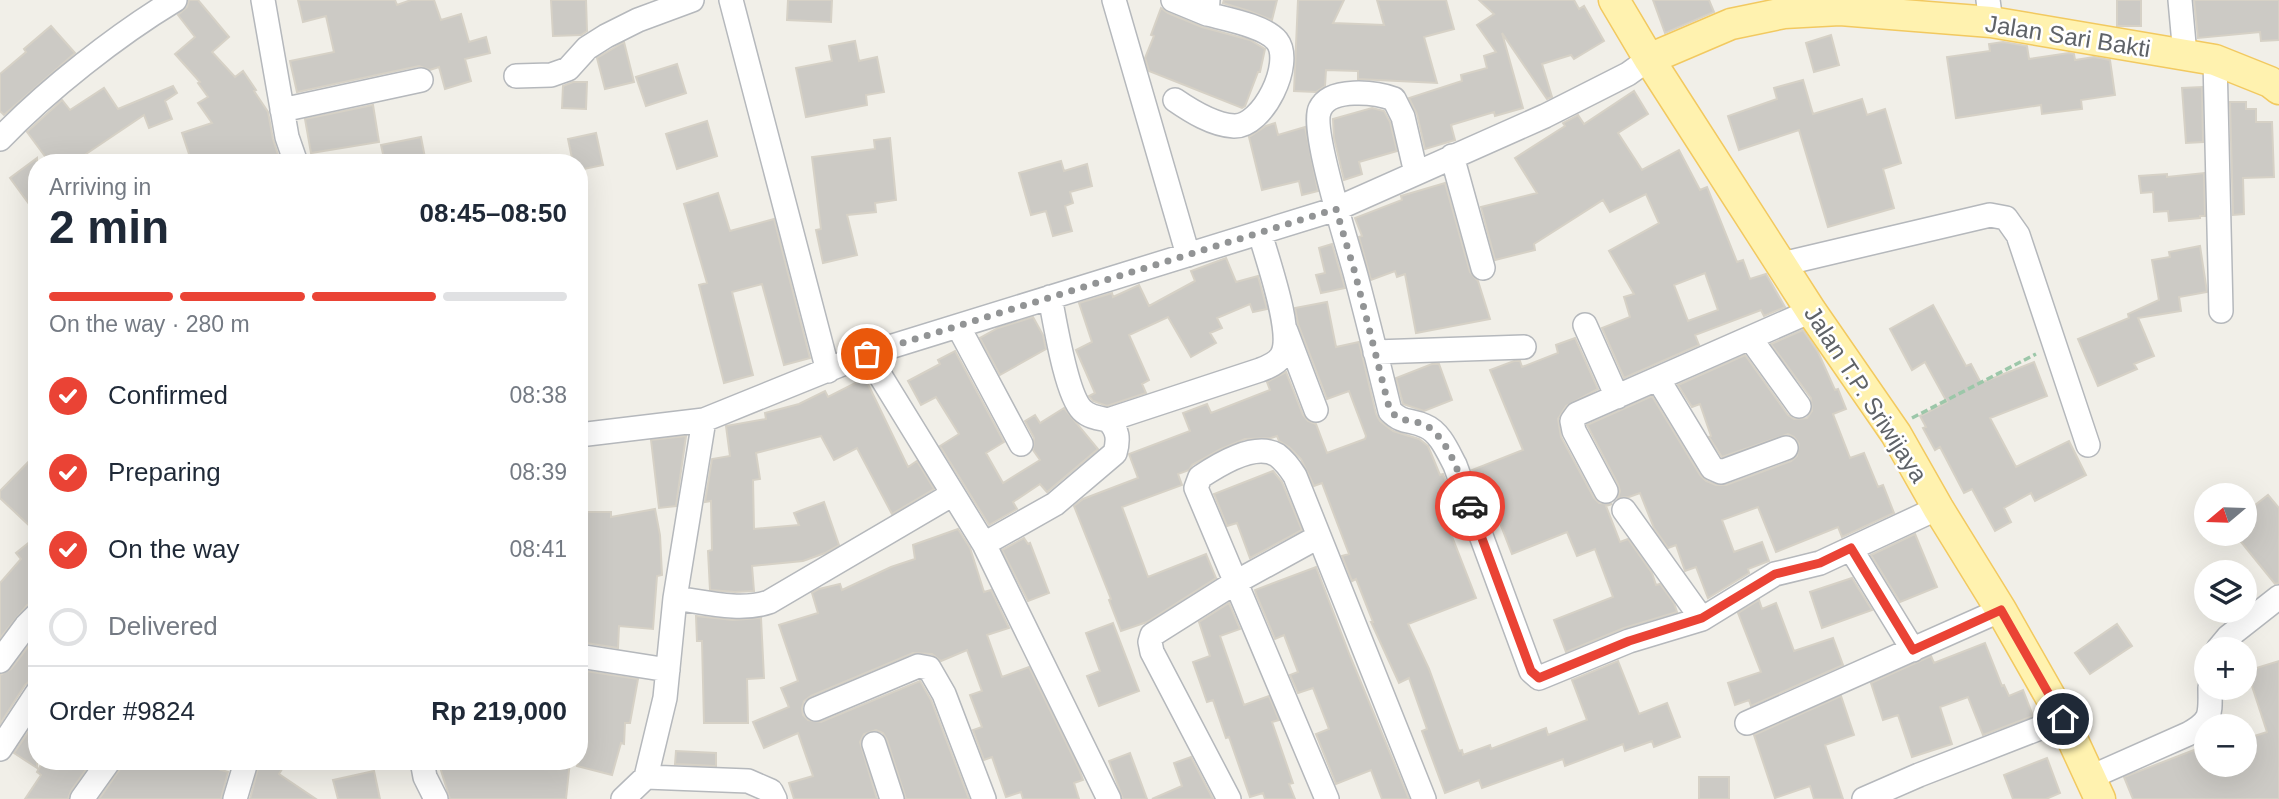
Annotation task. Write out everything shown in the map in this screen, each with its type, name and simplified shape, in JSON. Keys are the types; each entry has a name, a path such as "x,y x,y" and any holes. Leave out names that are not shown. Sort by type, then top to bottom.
{"main road":[{"name":"Jalan T.P. Sriwijaya","path":"1614,0 1811,311 1892,429 2063,719 2095,788"},
{"name":"Jalan Sari Bakti","path":"1649,59 1731,24 1784,13 1840,10 1989,11 2215,60 2270,82 2279,89"}],"street":[{"path":"0,139 20,118 92,59 176,0"},
{"path":"263,0 287,137 293,154"},
{"path":"516,76 551,75 568,69 587,48 606,36 638,20 692,0"},
{"path":"731,0 828,371"},
{"path":"1114,0 1188,255"},
{"path":"1173,0 1208,7 1264,31 1277,41 1283,53 1280,70 1265,107 1252,120 1235,126 1198,116 1175,100"},
{"path":"2180,0 2185,55"},
{"path":"588,434 704,420 867,354 1336,209 1545,116 1628,74 1649,59"},
{"path":"2215,60 2221,311"},
{"path":"282,110 421,79"},
{"path":"1416,173 1403,117 1394,99 1382,95 1346,93 1326,101 1319,110 1318,118 1336,209 1390,411 1400,420 1428,426 1443,443 1455,466 1531,671 1539,678 1629,641 1702,618 1775,574 1820,563 1938,508"},
{"path":"1452,156 1483,268"},
{"path":"1782,264 1990,215 2006,218 2018,235 2088,445"},
{"path":"1261,233 1286,331 1316,410"},
{"path":"1050,297 1066,374 1080,408 1090,416 1108,420 1274,364 1282,356 1286,331"},
{"path":"1606,491 1574,431 1572,421 1577,414 1811,311"},
{"path":"1585,325 1617,397"},
{"path":"958,326 1021,444"},
{"path":"1750,338 1798,406"},
{"path":"1375,352 1524,347"},
{"path":"867,354 984,544 1110,799"},
{"path":"1657,380 1713,468 1721,472 1786,448"},
{"path":"623,799 646,777 665,698 675,598 704,420"},
{"path":"984,544 1055,504 1115,453 1118,442 1116,431 1108,420"},
{"path":"1327,799 1196,488 1200,477 1245,453 1274,453 1286,463 1295,476 1424,799"},
{"path":"675,598 756,607 953,495"},
{"path":"1624,510 1702,618"},
{"path":"1229,799 1152,652 1152,635 1236,582 1318,537"},
{"path":"1851,548 1913,650"},
{"path":"2228,637 2279,597"},
{"path":"1747,723 2001,610"},
{"path":"0,661 28,626"},
{"path":"588,657 668,670"},
{"path":"816,709 918,666 929,668 944,694 985,799"},
{"path":"2095,788 2201,727 2209,718 2210,700"},
{"path":"0,749 28,707"},
{"path":"1864,799 2063,719"},
{"path":"874,744 892,799"},
{"path":"82,799 103,770"},
{"path":"235,799 244,770"},
{"path":"424,770 436,799"},
{"path":"646,777 748,781 771,791 775,799"}],"path":[{"path":"1892,429 2053,345"}],"building":[{"path":"189,0 198,0 229,37 212,52 235,77 243,71 256,90 254,91 268,112 278,154 189,154 182,133 212,123 198,103 208,97 198,83 200,82 175,54 195,37 178,15 187,7"},
{"path":"298,0 395,0 397,5 411,0 434,0 441,20 461,14 469,42 486,37 490,53 465,59 471,81 445,89 439,67 430,70 419,66 297,92 290,61 334,52 326,16 303,22"},
{"path":"551,0 586,0 587,31 581,35 553,36"},
{"path":"788,0 832,0 831,22 787,20"},
{"path":"1224,0 1277,0 1272,20 1223,3"},
{"path":"1298,0 1344,0 1333,23 1384,25 1377,0 1446,0 1454,29 1424,37 1437,83 1358,79 1358,71 1326,70 1325,86 1316,92 1294,91"},
{"path":"1479,0 1574,0 1579,9 1584,6 1604,41 1574,59 1571,55 1542,64 1552,97 1547,99 1502,33 1523,108 1495,116 1494,112 1451,125 1455,140 1425,149 1417,114 1409,98 1462,81 1461,75 1487,68 1484,56 1496,52 1477,25 1494,14"},
{"path":"1653,0 1709,0 1714,12 1665,33"},
{"path":"2117,0 2141,0 2141,26 2117,26"},
{"path":"2194,0 2279,0 2279,40 2261,41 2260,32 2198,38"},
{"path":"1161,8 1202,27 1250,40 1265,49 1260,72 1245,106 1242,108 1149,71 1145,58"},
{"path":"51,26 75,53 4,115 0,111 0,74"},
{"path":"1831,35 1839,65 1814,72 1806,43"},
{"path":"855,41 859,61 877,57 884,92 866,95 867,105 806,117 796,68 832,61 829,46"},
{"path":"624,42 634,82 605,89 597,58"},
{"path":"2003,42 2027,46 2029,59 2069,53 2074,54 2075,60 2094,57 2110,60 2115,95 2081,100 2082,109 2042,114 2041,105 1956,118 1947,57 1990,51 1989,44"},
{"path":"677,64 686,93 646,106 636,77"},
{"path":"1803,80 1813,114 1862,99 1867,115 1885,109 1901,163 1883,169 1894,208 1828,227 1799,130 1739,150 1728,116 1777,99 1774,88"},
{"path":"573,82 587,82 586,109 562,108 563,86"},
{"path":"173,86 177,93 165,101 172,119 149,128 144,115 86,154 43,154 27,132 62,100 70,110 104,88 118,109"},
{"path":"2202,87 2203,142 2186,143 2182,88"},
{"path":"1634,91 1648,114 1618,133 1642,170 1679,150 1700,190 1707,187 1737,262 1743,260 1750,279 1766,274 1785,307 1764,316 1761,310 1695,335 1699,345 1624,378 1602,328 1630,317 1624,297 1634,294 1609,251 1659,223 1646,194 1610,212 1603,200 1534,244 1535,250 1495,260 1481,207 1537,193 1515,158 1578,115 1584,124","holes":["1705,273 1718,310 1688,321 1674,285"]},
{"path":"2230,102 2246,102 2246,109 2256,109 2256,122 2272,122 2274,177 2243,178 2244,214 2233,215"},
{"path":"373,105 379,142 311,153 305,119"},
{"path":"1372,108 1384,111 1390,122 1397,151 1359,162 1362,174 1344,180 1334,138 1333,119"},
{"path":"707,121 717,156 677,169 666,134"},
{"path":"1275,123 1278,135 1305,127 1318,191 1302,195 1299,181 1262,190 1249,137"},
{"path":"596,133 603,165 588,168 588,154 571,154 568,139"},
{"path":"421,137 424,154 383,154 381,145"},
{"path":"890,138 896,200 875,203 876,212 847,215 857,255 823,263 816,230 821,229 812,157 875,149 874,140"},
{"path":"1061,161 1064,171 1087,164 1092,186 1070,192 1073,203 1065,206 1072,231 1053,236 1046,211 1031,215 1019,173"},
{"path":"28,165 28,203 10,178"},
{"path":"2204,173 2205,216 2200,218 2169,221 2168,211 2154,212 2153,192 2141,193 2139,176 2167,174 2167,177"},
{"path":"1445,183 1470,272 1478,281 1490,319 1416,333 1405,274 1397,277 1395,271 1371,280 1359,237 1362,236 1355,218 1402,200 1401,196"},
{"path":"718,193 730,231 774,219 810,358 784,365 762,284 732,292 753,375 724,383 699,285 707,283 684,204"},
{"path":"1332,244 1345,288 1321,293 1316,275 1325,273 1319,248"},
{"path":"2200,246 2207,292 2179,297 2181,311 2138,318 2154,356 2134,364 2137,369 2098,386 2078,339 2129,318 2128,314 2159,300 2152,260 2170,257 2169,252"},
{"path":"1226,258 1236,282 1258,276 1267,309 1253,312 1250,304 1217,318 1222,328 1210,333 1216,343 1191,357 1168,317 1129,335 1149,380 1142,384 1146,393 1107,406 1093,401 1089,396 1095,393 1076,350 1092,342 1079,303 1112,293 1113,297 1139,285 1149,306 1195,281 1191,271"},
{"path":"1327,302 1336,347 1359,342 1380,421 1393,431 1419,439 1428,446 1455,505 1442,511 1476,598 1408,624 1429,669 1459,751 1462,750 1463,755 1490,745 1491,749 1546,728 1548,735 1587,720 1572,680 1618,661 1639,714 1667,703 1680,737 1654,747 1652,741 1625,751 1623,744 1565,766 1563,759 1482,788 1479,780 1445,793 1422,731 1427,729 1409,678 1399,683 1371,622 1356,579 1352,581 1342,556 1349,554 1322,483 1314,486 1301,459 1279,441 1277,436 1245,439 1221,449 1178,474 1182,485 1122,507 1148,577 1206,554 1216,578 1147,622 1121,631 1074,506 1083,499 1138,478 1129,454 1190,431 1183,413 1207,404 1211,413 1270,390 1267,382 1286,372 1303,415 1316,424 1327,453 1365,439 1349,391 1327,399 1298,324 1295,308"},
{"path":"1933,305 1966,366 1971,364 1981,383 2034,362 2047,396 1990,418 2016,467 2069,441 2086,475 2035,501 2031,493 2004,508 2011,522 1995,531 1972,489 1964,493 1940,447 1935,450 1923,428 1926,427 1920,416 1947,402 1925,362 1912,370 1890,329"},
{"path":"1033,317 1043,335 1046,349 1000,375 980,338 998,328"},
{"path":"1803,330 1818,352 1846,409 1833,414 1850,458 1864,453 1878,487 1883,485 1894,513 1842,537 1838,527 1776,552 1758,507 1722,520 1734,552 1762,542 1769,561 1748,569 1749,573 1708,598 1696,567 1685,571 1676,545 1668,548 1654,528 1640,493 1618,498 1618,484 1587,425 1652,396 1706,481 1726,485 1791,461 1797,456 1799,444 1788,434 1722,457 1709,437 1711,436 1700,404 1692,407 1678,385 1745,355 1788,415 1794,419 1807,418 1812,411 1811,398 1771,344"},
{"path":"1575,338 1598,389 1566,406 1558,419 1561,437 1594,498 1599,503 1612,504 1606,506 1620,542 1628,539 1652,573 1656,585 1660,584 1674,603 1677,612 1624,628 1566,652 1554,620 1613,597 1595,549 1577,556 1567,532 1512,554 1491,500 1488,501 1485,494 1481,495 1472,470 1523,450 1490,370 1514,361 1520,361 1522,367 1558,353 1556,345"},
{"path":"955,351 1004,442 986,453 1003,483 1040,460 1033,450 1034,438 1025,421 1035,415 1040,423 1064,408 1098,449 1047,492 1040,484 1013,502 1017,509 989,525 940,446 959,434 936,397 921,405 908,381 940,364 938,360"},
{"path":"1432,364 1439,364 1452,400 1424,411 1403,404 1396,378"},
{"path":"865,378 908,467 917,461 934,489 892,514 857,448 834,460 821,436 756,453 760,479 753,480 754,529 799,525 794,513 824,502 839,545 803,561 752,566 754,591 710,590 708,551 712,550 711,501 705,502 712,459 730,456 726,426 766,419 765,413 799,404 825,391 828,397"},
{"path":"686,436 676,506 659,508 651,440"},
{"path":"28,462 28,524 0,498 0,491"},
{"path":"1273,471 1282,482 1302,530 1250,558 1237,523 1227,526 1214,494"},
{"path":"2268,495 2279,508 2279,583 2275,584 2244,546 2258,546 2258,503"},
{"path":"655,509 660,535 662,575 657,576 653,629 619,626 618,648 588,643 588,512 611,512 611,517"},
{"path":"958,529 970,548 984,592 991,590 1009,628 987,635 1002,677 1029,667 1079,769 1083,780 1074,783 1079,799 1023,799 1021,792 1006,797 992,757 984,760 973,730 982,727 970,695 982,691 967,650 941,661 932,654 913,653 811,696 804,701 802,708 803,715 808,720 821,722 920,681 931,700 969,799 906,799 887,740 883,733 876,730 864,734 860,742 877,799 794,799 789,783 813,776 798,733 764,748 753,722 789,707 781,688 798,681 779,625 818,613 812,593 819,589 840,584 842,590 915,559 913,545"},
{"path":"1915,534 1937,587 1900,602 1871,555"},
{"path":"1024,538 1030,543 1049,593 1028,601 1002,550"},
{"path":"28,543 28,605 0,638 0,583 21,559 16,553"},
{"path":"1316,567 1409,799 1382,799 1371,770 1336,784 1316,734 1329,729 1313,688 1298,693 1290,675 1298,672 1284,635 1275,639 1256,594 1255,590"},
{"path":"1852,578 1872,610 1822,628 1810,592"},
{"path":"1759,600 1762,609 1776,603 1794,651 1833,638 1843,665 1751,706 1749,700 1735,705 1728,683 1761,672 1738,613"},
{"path":"1229,603 1240,629 1220,636 1244,705 1269,696 1279,720 1272,722 1293,783 1289,784 1295,799 1265,799 1263,793 1250,797 1229,737 1226,738 1213,700 1207,702 1193,662 1210,656 1199,622"},
{"path":"696,616 733,620 761,618 764,678 747,679 748,723 704,723 702,641 697,641"},
{"path":"1113,623 1139,691 1099,706 1087,676 1100,671 1086,633"},
{"path":"2117,624 2132,646 2090,674 2075,653"},
{"path":"1985,643 2002,686 2004,685 2009,696 2023,690 2033,716 1983,735 1968,697 1940,707 1952,744 1912,757 1898,715 1883,720 1871,683 1931,656 1934,663"},
{"path":"28,647 28,683 0,724 0,675 11,669"},
{"path":"2279,661 2279,799 2133,799 2124,777 2194,750 2194,777 2257,777 2257,735 2267,732 2257,700 2257,668"},
{"path":"588,671 638,679 630,723 625,723 624,744 621,743 612,775 588,769"},
{"path":"1841,696 1854,735 1825,745 1843,799 1814,799 1810,786 1775,798 1754,735"},
{"path":"28,732 28,762 14,753"},
{"path":"676,751 716,753 716,766 675,764"},
{"path":"1130,753 1147,799 1123,799 1109,761"},
{"path":"1191,757 1213,799 1152,799 1182,786 1174,763"},
{"path":"2047,758 2060,793 2046,799 2013,799 2004,775"},
{"path":"86,770 68,799 25,799 41,775 37,772"},
{"path":"119,770 228,772 221,799 99,799"},
{"path":"258,770 281,770 279,774 316,799 250,799"},
{"path":"441,770 569,770 566,799 450,799"},
{"path":"374,771 380,799 338,799 333,780"},
{"path":"1699,777 1729,777 1729,799 1699,799"}],"way so far":[{"path":"867,354 1336,209 1390,411 1400,420 1428,426 1443,443 1470,506"}],"route":[{"path":"1470,506 1531,671 1539,678 1629,641 1702,618 1775,574 1820,563 1851,548 1913,650 2001,610 2063,719"}]}
